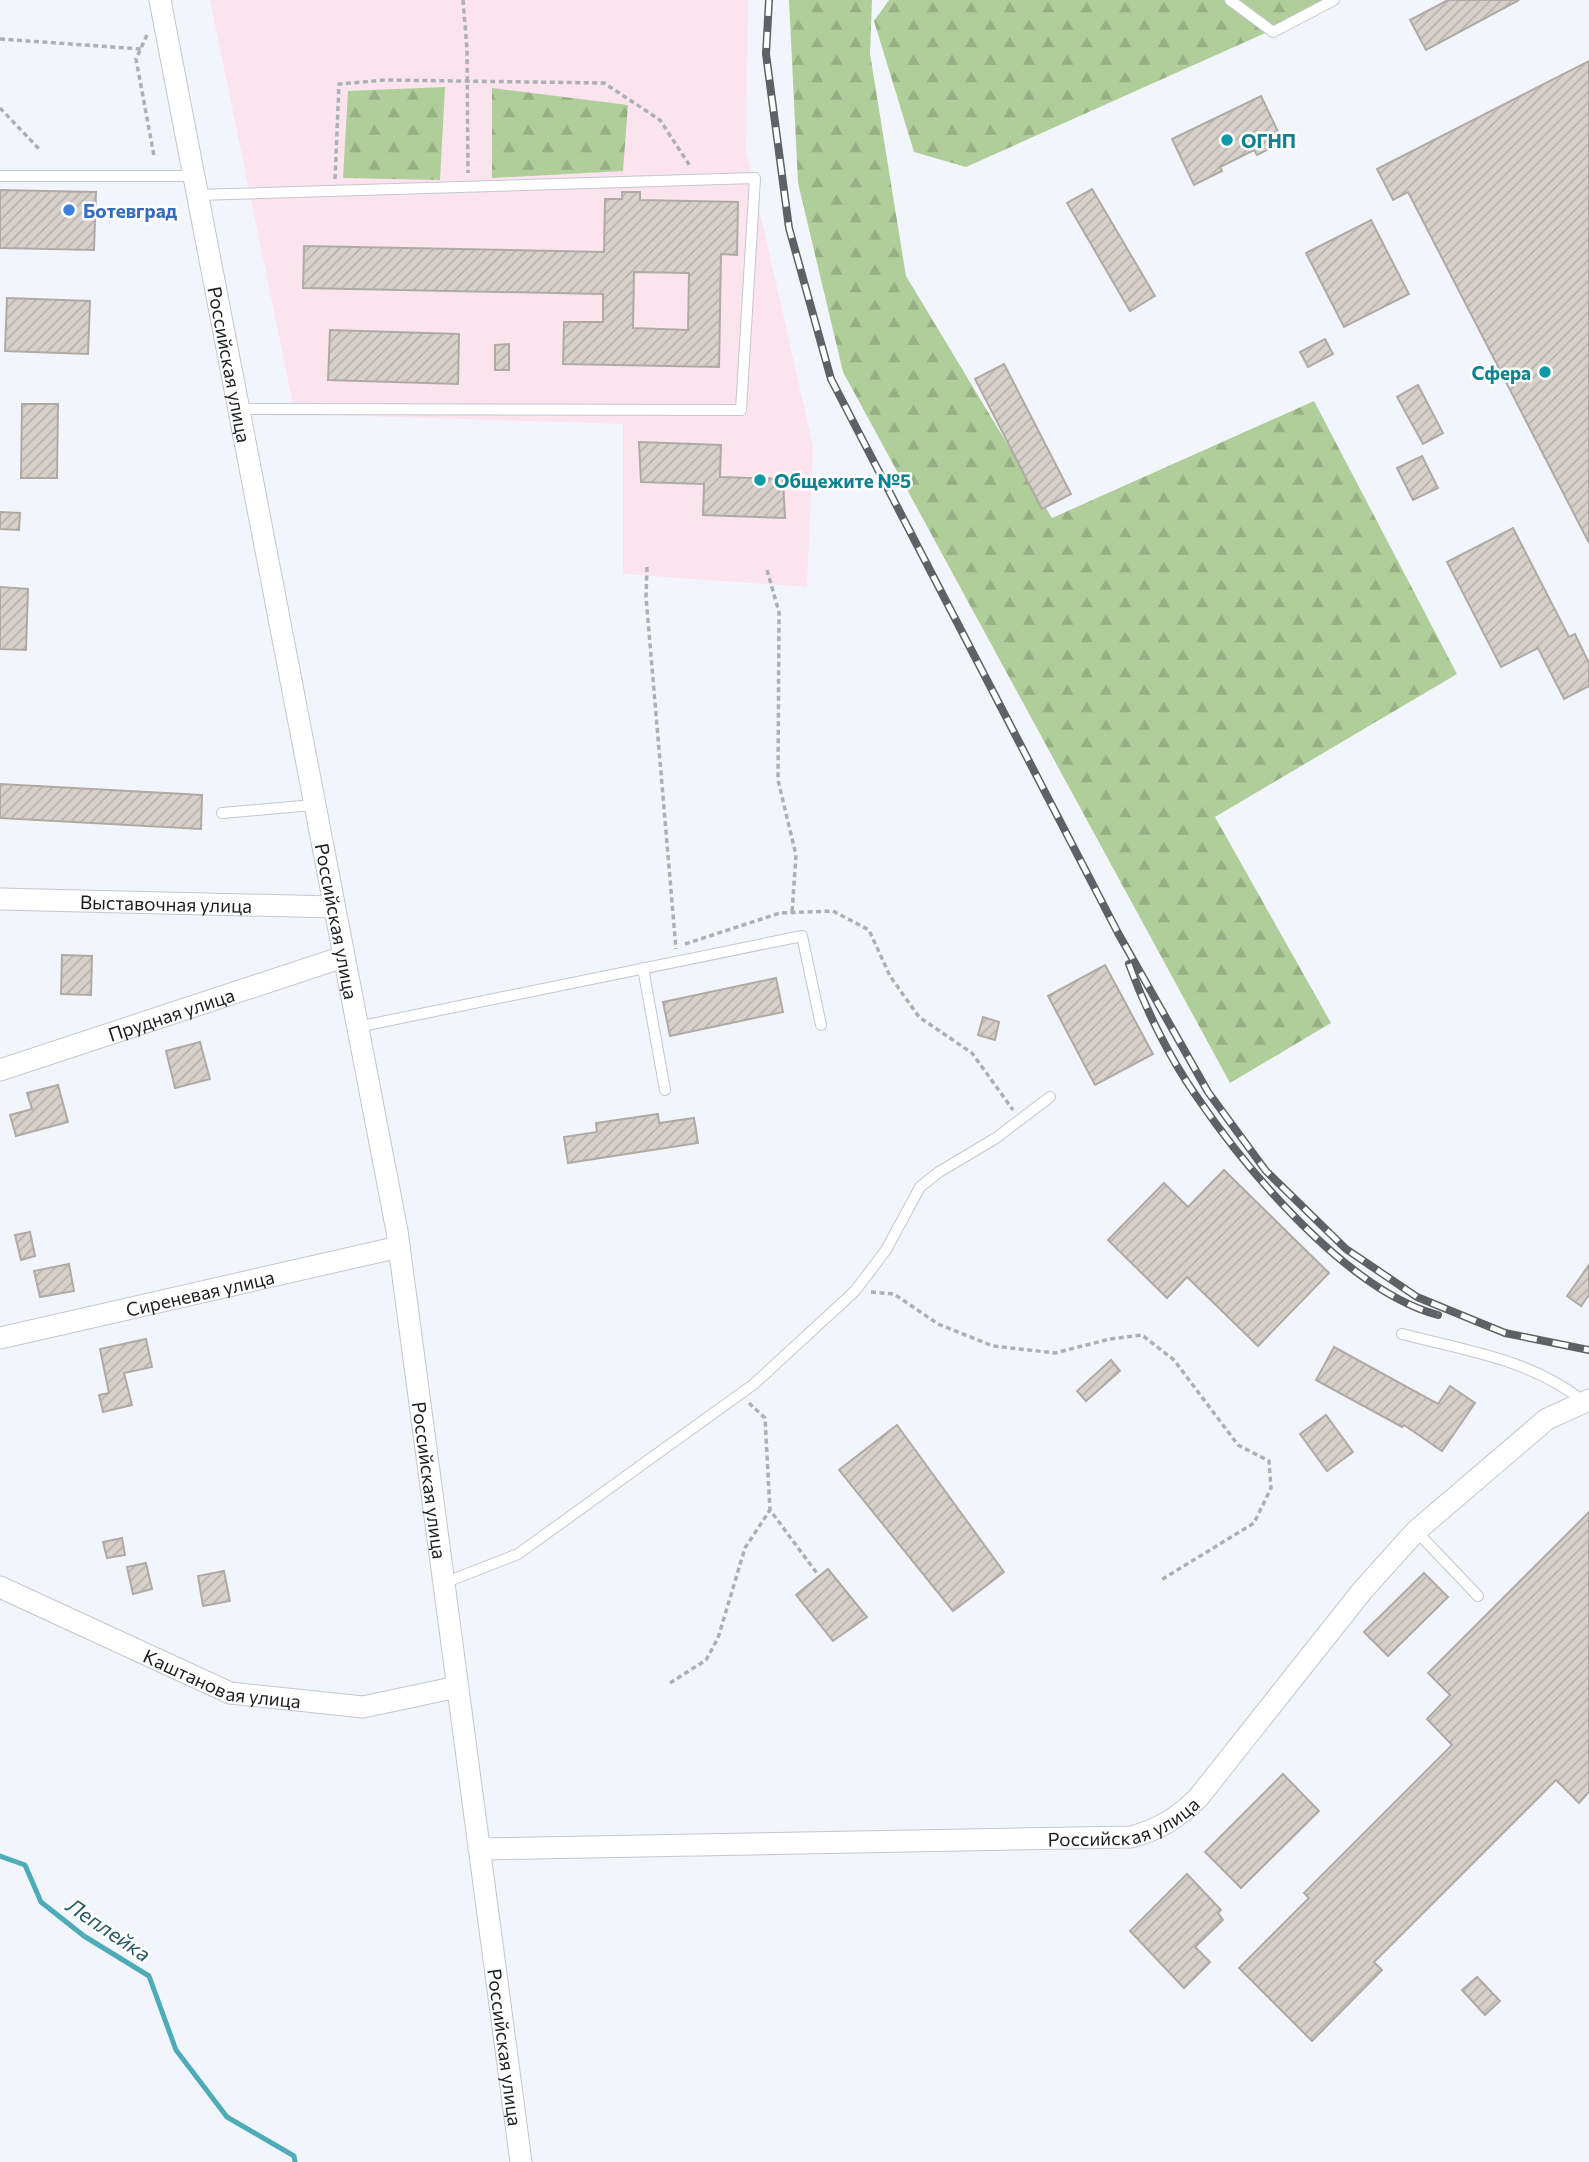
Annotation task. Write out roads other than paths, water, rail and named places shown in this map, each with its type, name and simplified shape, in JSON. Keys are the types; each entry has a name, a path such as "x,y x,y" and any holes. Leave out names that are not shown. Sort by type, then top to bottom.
{"street":[{"name":"Российская улица","path":"160,2 399,1247 521,2162"},
{"name":"Выставочная улица","path":"0,899 333,907"},
{"name":"Прудная улица","path":"0,1070 343,957"},
{"name":"Сиреневая улица","path":"0,1338 399,1247"},
{"name":"Российская улица","path":"479,1849 1131,1837 1159,1829 1176,1819 1198,1798 1362,1591 1416,1531 1547,1419 1586,1401"},
{"name":"Каштановая улица","path":"0,1587 230,1693 363,1707 457,1687"}],"lane":[{"path":"1230,0 1273,32 1335,0"},
{"path":"0,176 335,191 755,178 741,410 238,409"},
{"path":"222,813 313,805"},
{"path":"357,1027 802,936 821,1025"},
{"path":"643,968 665,1090"},
{"path":"444,1583 518,1554 740,1395 855,1291 886,1250 920,1187 939,1172 996,1138 1050,1097"},
{"path":"1402,1334 1519,1364 1557,1381 1586,1401"},
{"path":"1416,1531 1478,1596"}],"waterway":[{"name":"Леплейка","path":"0,1856 25,1865 41,1902 84,1936 149,1976 176,2050 227,2117 294,2156 295,2162"}],"railway":[{"path":"769,0 766,54 789,228 831,379 1118,933 1208,1092 1266,1171 1346,1249 1417,1297 1505,1333 1589,1350"},
{"path":"1129,964 1159,1033 1177,1066 1218,1127 1272,1193 1336,1255 1370,1281 1404,1302 1438,1315"}],"place":[{"name":"ОГНП","path":"1227,140"},
{"name":"Ботевград","path":"69,210"},
{"name":"Сфера","path":"1545,372"},
{"name":"Общежите №5","path":"760,480"}]}
